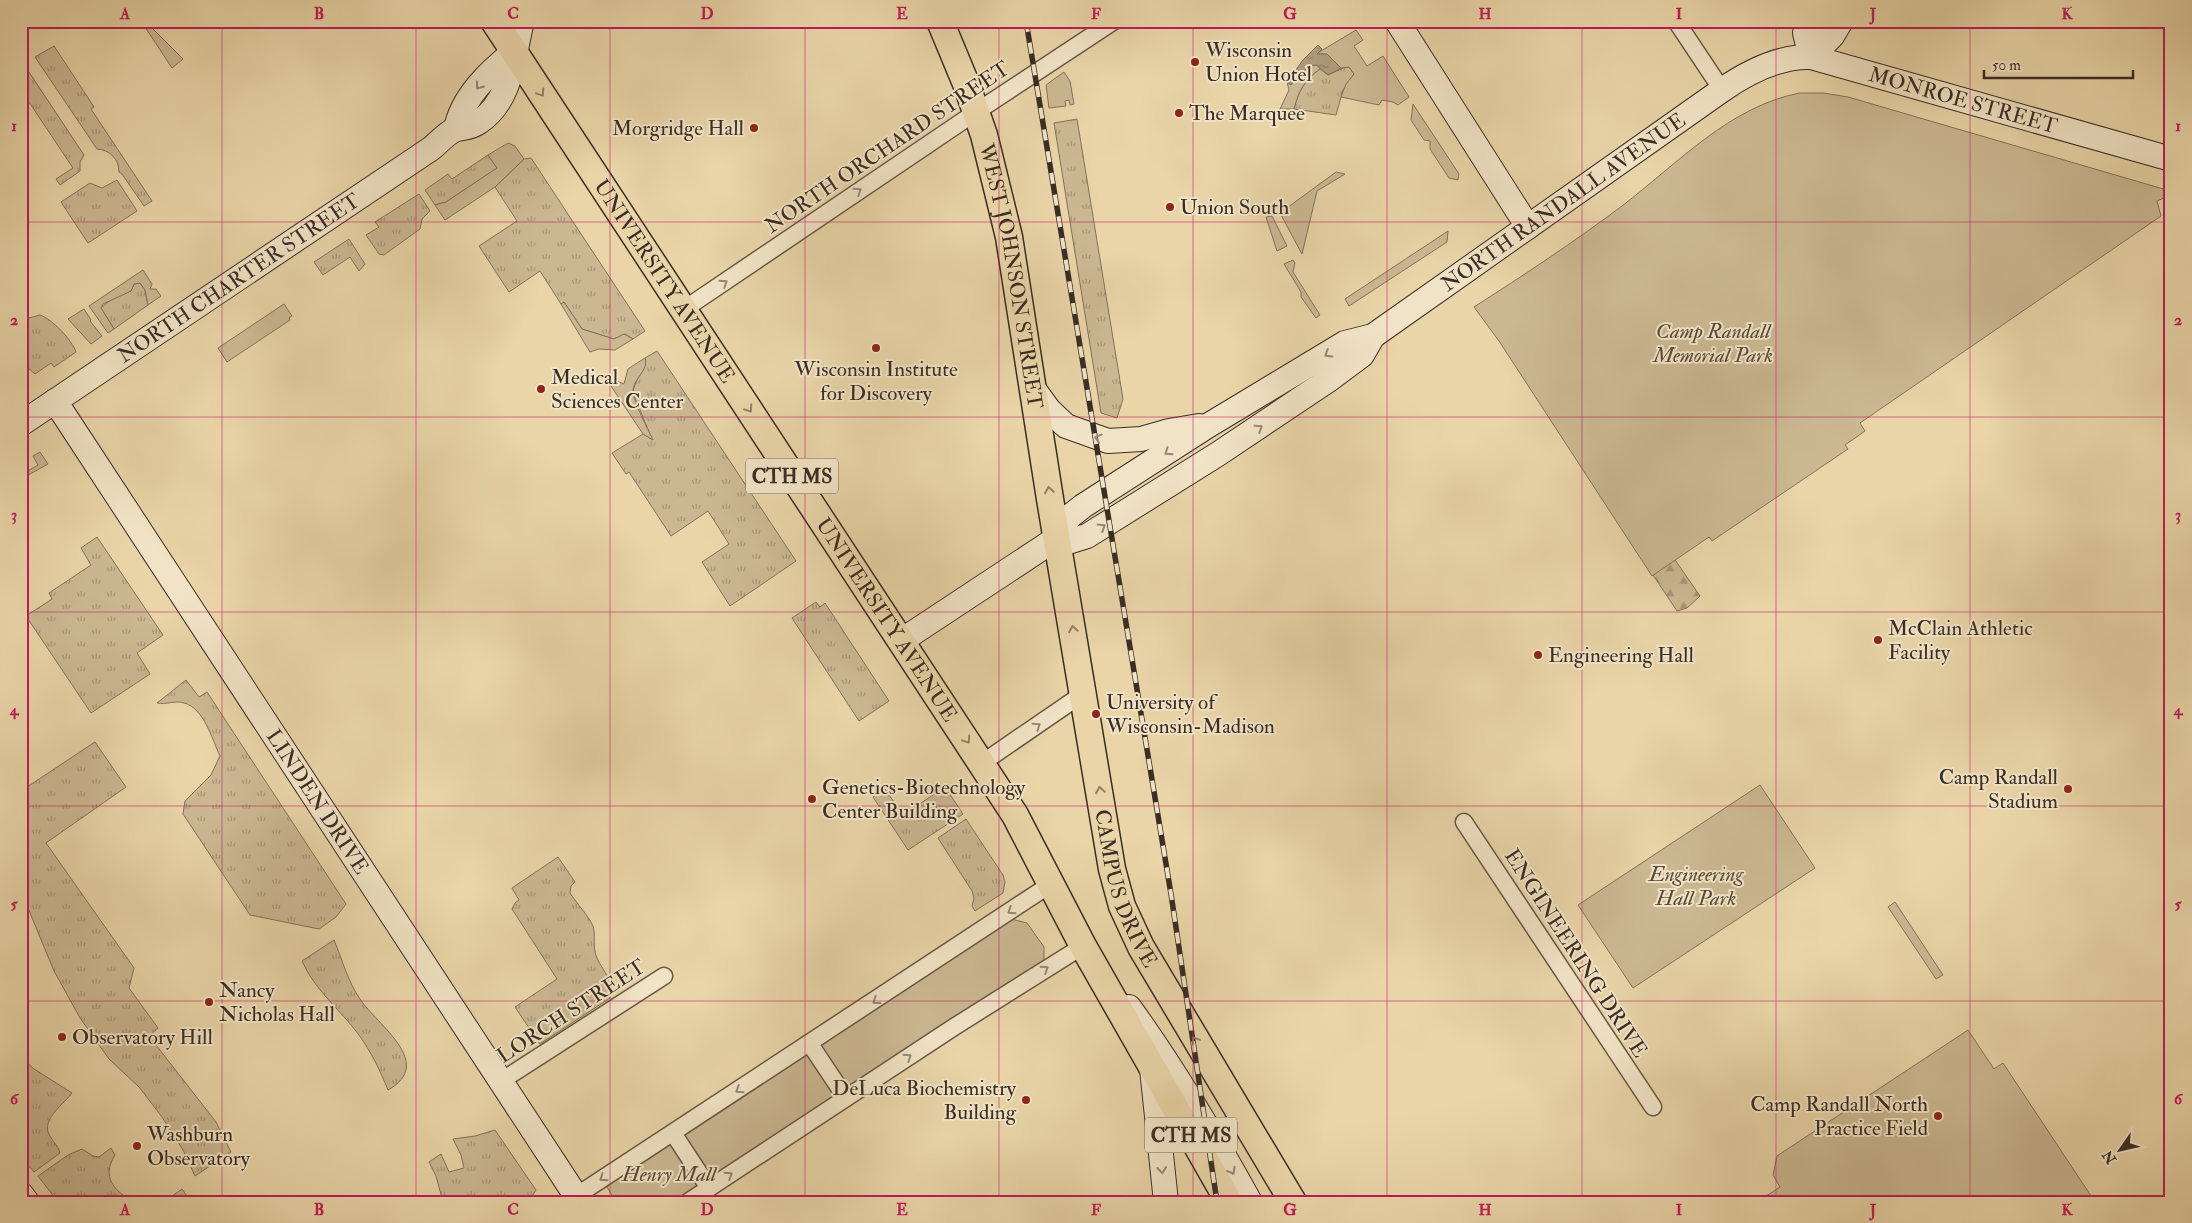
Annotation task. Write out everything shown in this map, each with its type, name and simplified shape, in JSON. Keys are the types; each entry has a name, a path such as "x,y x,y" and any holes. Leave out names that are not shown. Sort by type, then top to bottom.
{"main road":[{"name":"UNIVERSITY AVENUE","path":"494,21 982,763 1015,815 1083,946"},
{"name":"WEST JOHNSON STREET","path":"940,21 976,112 997,182 1010,237 1058,538"},
{"name":"CAMPUS DRIVE","path":"1058,538 1112,870 1122,906 1155,971 1292,1201"},
{"name":"CTH MS","path":"1083,946 1229,1202"}],"street":[{"name":"NORTH CHARTER STREET","path":"21,424 432,148 456,129 472,126 494,110 506,88 522,21"},
{"name":"NORTH ORCHARD STREET","path":"683,310 1114,21"},
{"path":"1398,21 1528,227"},
{"path":"1676,21 1722,90"},
{"path":"1811,57 1805,33 1815,21"},
{"path":"1811,57 1832,36 1842,21"},
{"name":"MONROE STREET","path":"1755,71 1781,61 1811,57 2171,159"},
{"name":"NORTH RANDALL AVENUE","path":"1373,336 1722,90 1755,71"},
{"path":"901,642 1058,538 1065,523 1074,513 1213,422 1345,343 1373,336"},
{"path":"1058,538 1072,541 1087,536 1218,454 1357,360 1373,336"},
{"path":"1033,388 1049,410 1066,426 1108,441 1141,439 1168,431 1213,422"},
{"name":"LINDEN DRIVE","path":"55,401 578,1199"},
{"path":"1213,422 1214,440 1218,454"},
{"path":"982,763 1084,694"},
{"name":"ENGINEERING DRIVE","path":"1464,822 1653,1108"},
{"path":"578,1199 673,1133 1052,884"},
{"path":"688,1202 1083,946"},
{"name":"UNIVERSITY AVENUE","path":"1083,946 1163,1054 1206,1124 1250,1202"},
{"name":"LORCH STREET","path":"501,1081 664,976"},
{"path":"810,1044 846,1098"},
{"path":"1152,1069 1166,1202"},
{"path":"673,1133 710,1188"},
{"path":"21,1194 27,1202"}],"green space":[{"path":"141,21 145,21 183,59 172,68"},
{"path":"1356,30 1363,40 1354,46 1367,66 1383,56 1409,97 1398,105 1382,100 1379,105 1341,97 1346,84 1354,74 1349,67 1341,68 1327,54 1316,54"},
{"path":"54,46 94,107 91,109 152,201 144,206 119,172 119,167 113,156 106,151 97,149 35,57"},
{"path":"21,60 84,155 80,162 80,171 60,185 56,179 73,168 21,90"},
{"path":"1317,65 1320,69 1303,86 1294,109 1280,109 1289,90 1287,82 1291,85 1296,77 1301,77 1307,66"},
{"path":"1349,67 1354,74 1343,90 1336,115 1294,109 1303,86 1310,77 1320,69 1328,75"},
{"path":"1064,72 1070,81 1074,104 1070,105 1069,100 1065,101 1066,106 1049,108 1046,85"},
{"name":"Camp Randall Memorial Park","path":"1800,93 1823,93 1848,97 2171,191 2171,195 2157,201 2161,216 1860,423 1865,431 1845,445 1848,449 1712,541 1709,537 1652,576 1499,341 1474,307 1549,258 1622,206 1684,155 1727,123 1750,110"},
{"path":"1413,104 1459,174 1458,180 1449,178 1430,149 1430,141 1424,140 1411,120"},
{"path":"1077,119 1123,399 1117,418 1101,413 1054,123"},
{"path":"508,143 515,146 524,159 495,187 445,220 435,205 446,202 497,168 488,155"},
{"path":"488,155 497,168 446,202 435,205 425,190 448,174 452,179"},
{"path":"531,158 645,331 633,339 625,334 614,339 582,329 564,302 561,304 540,271 509,292 479,246 517,221 495,187 524,159"},
{"path":"1336,172 1345,174 1317,191 1302,254 1280,213"},
{"path":"117,180 137,211 88,243 61,202 90,183 102,188"},
{"path":"419,194 430,211 422,219 420,229 384,255 379,254 366,235 379,227 375,222"},
{"path":"1272,216 1287,246 1277,251 1266,217"},
{"path":"1448,231 1447,242 1349,306 1345,299"},
{"path":"349,239 365,264 359,271 350,257 323,275 314,262"},
{"path":"1293,260 1295,263 1293,272 1320,315 1316,318 1301,297 1301,292 1284,264"},
{"path":"143,270 152,284 150,289 156,289 161,296 148,305 145,290 140,283 134,284 131,291 103,304 101,308 114,329 108,333 89,306"},
{"path":"140,283 145,290 148,305 114,329 101,308 114,297 131,291 134,284"},
{"path":"564,302 582,329 614,339 624,334 633,339 615,350 599,349 590,352 561,304"},
{"path":"284,304 292,316 289,318 290,320 227,362 218,348"},
{"path":"84,309 90,321 102,336 91,344 68,319"},
{"path":"40,315 61,330 76,352 54,367 51,363 35,374 21,362 21,320"},
{"path":"657,351 796,561 730,606 702,562 729,544 708,511 671,536 629,472 626,474 612,453 643,434 652,439 633,393 645,366 645,358"},
{"path":"645,358 645,367 635,382 633,391 638,409 653,440 643,434 609,383 612,379 624,384 628,369"},
{"path":"40,452 48,464 21,479 21,475 38,465 33,456"},
{"path":"1632,519 1671,554 1700,596 1687,608 1677,611 1617,521"},
{"path":"97,537 163,635 137,653 150,674 91,713 26,616 52,599 49,593 91,565 81,548"},
{"path":"816,602 820,607 825,603 889,701 859,721 792,618"},
{"path":"186,680 199,697 207,692 346,904 336,917 319,929 250,915 183,814 185,801 211,775 220,756 202,717 197,711 181,702 157,703"},
{"path":"95,742 126,787 46,843 134,968 129,988 158,1028 149,1036 216,1122 231,1152 195,1176 183,1150 162,1117 139,1087 109,1059 80,1018 54,971 21,891 21,791"},
{"name":"Engineering Hall Park","path":"1760,785 1815,868 1633,988 1578,905"},
{"path":"945,787 963,814 908,850 873,797 885,789 903,815"},
{"path":"966,819 1003,875 1005,882 1003,893 975,911 972,906 974,898 972,891 938,838"},
{"path":"558,857 575,882 571,886 570,893 593,926 594,946 597,958 609,980 610,998 540,1044 515,1007 557,979 512,909 519,900 512,888"},
{"path":"1895,902 1943,975 1936,979 1888,907"},
{"name":"Henry Mall","path":"1011,919 1027,923 1044,947 1044,962 676,1202 616,1202 605,1184"},
{"path":"334,940 349,978 360,999 389,1032 405,1056 406,1068 401,1079 388,1090 375,1061 363,1041 314,982 302,961"},
{"name":"Camp Randall North Practice Field","path":"1968,1030 1994,1069 2003,1063 2095,1202 1757,1202 1780,1187 1773,1175 1777,1156"},
{"path":"21,1057 34,1069 72,1093 52,1116 48,1126 49,1135 60,1153 34,1172 21,1157"},
{"path":"495,1130 536,1190 528,1202 443,1202 436,1176 429,1162 441,1154 449,1172 464,1168 461,1155 453,1139 475,1136"},
{"path":"111,1148 115,1155 109,1170 112,1183 121,1193 134,1202 58,1202 38,1176 68,1155 82,1149 93,1156 99,1157"},
{"path":"182,1189 191,1202 164,1202"}],"water":[{"path":"1318,45 1322,49 1317,54 1327,54 1341,68 1328,75 1317,65 1311,66 1306,69 1303,76 1298,79 1296,77 1291,85 1287,82 1303,60"}],"railway":[{"path":"1026,21 1171,894 1217,1202"}],"place":[{"name":"Wisconsin Union Hotel","path":"1195,62"},
{"name":"The Marquee","path":"1179,113"},
{"name":"Morgridge Hall","path":"754,128"},
{"name":"Union South","path":"1170,207"},
{"name":"Wisconsin Institute for Discovery","path":"876,348"},
{"name":"Medical Sciences Center","path":"541,389"},
{"name":"McClain Athletic Facility","path":"1878,640"},
{"name":"Engineering Hall","path":"1538,655"},
{"name":"University of Wisconsin-Madison","path":"1096,714"},
{"name":"Camp Randall Stadium","path":"2068,789"},
{"name":"Genetics-Biotechnology Center Building","path":"812,799"},
{"name":"Nancy Nicholas Hall","path":"209,1002"},
{"name":"Observatory Hill","path":"62,1037"},
{"name":"DeLuca Biochemistry Building","path":"1026,1100"},
{"name":"Camp Randall North Practice Field","path":"1938,1116"},
{"name":"Washburn Observatory","path":"137,1146"}]}
